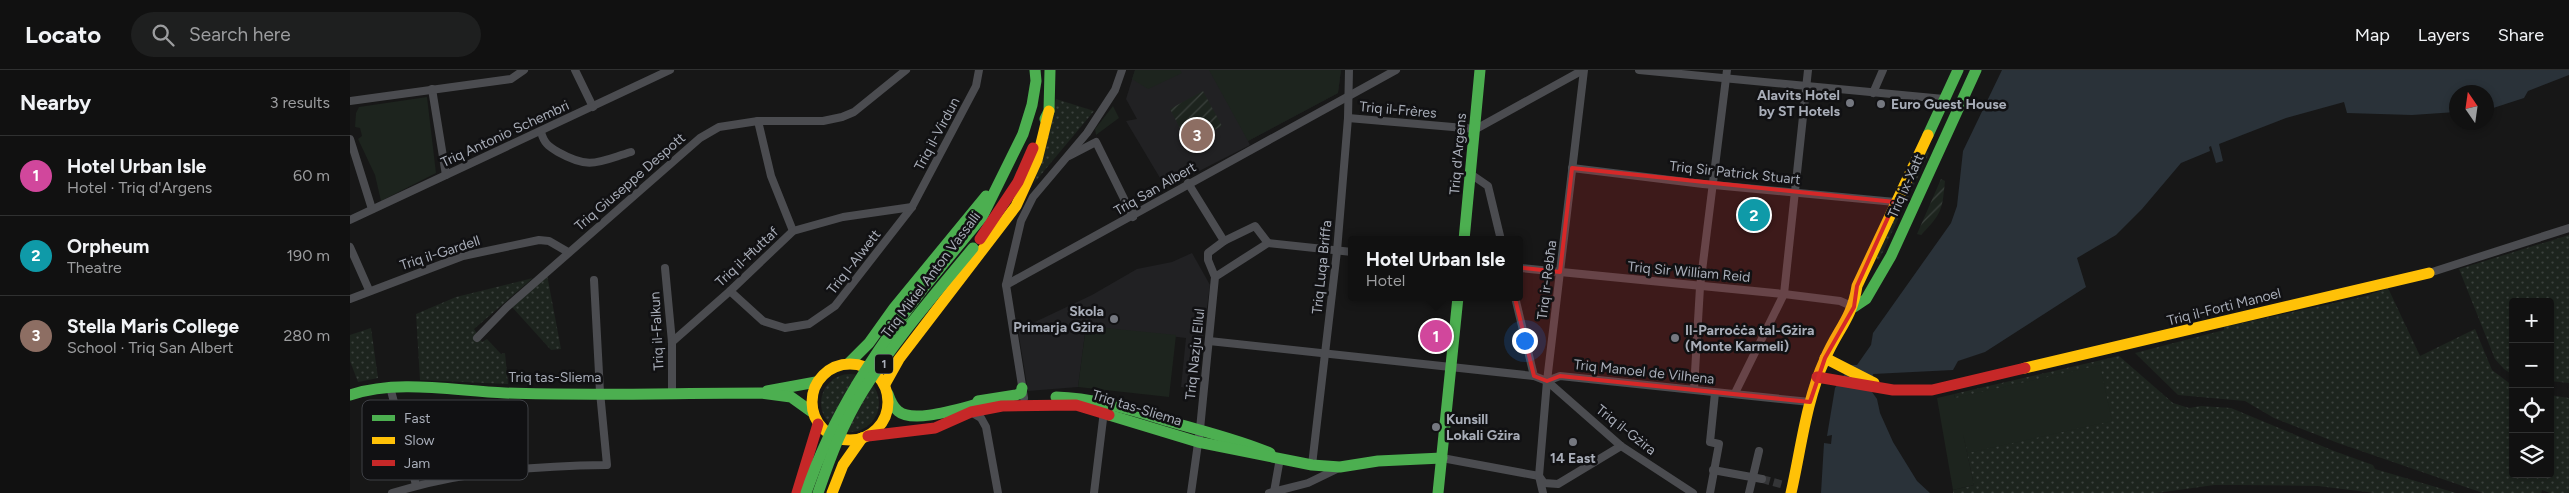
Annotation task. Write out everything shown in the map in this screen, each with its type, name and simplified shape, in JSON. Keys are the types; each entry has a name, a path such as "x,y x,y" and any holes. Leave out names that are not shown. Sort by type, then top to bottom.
{"main road":[{"name":"Triq Mikiel Anton Vassalli","path":"806,493 831,430 856,379 926,285 982,217 1023,134 1030,112 1036,81 1035,70"},
{"name":"Triq Mikiel Anton Vassalli","path":"818,493 836,447 863,392 900,341 973,248 1018,182 1049,111 1050,70"},
{"name":"Triq d'Argens","path":"1464,236 1472,175 1480,70"},
{"name":"Triq ix-Xatt","path":"1789,488 1817,377 1825,358 1854,307 1857,286 1958,70"},
{"name":"Triq ix-Xatt","path":"1854,307 1866,299 1891,256 1976,70"},
{"path":"832,493 843,465 865,437 882,424 888,409 887,389 899,359 1016,206 1031,181 1045,134 1049,111"},
{"path":"849,363 868,343 894,308 1002,176"},
{"name":"Triq il-Forti Manoel","path":"1817,377 1893,390 1932,390 2429,273"},
{"path":"1438,493 1458,301"},
{"name":"Triq il-Forti Manoel","path":"1825,358 1882,387"},
{"path":"865,437 846,440 830,435 818,424 812,412 811,397 816,382 830,368 849,363 864,365 876,373 887,389"},
{"name":"Triq tas-Sliema","path":"761,393 816,382"},
{"name":"Triq tas-Sliema","path":"350,395 369,389 390,387 506,393 761,393 791,398 812,412"},
{"name":"Triq tas-Sliema","path":"887,389 895,409 907,414 924,415 969,408 1024,404 1076,405 1200,429 1254,446 1280,458"},
{"name":"Triq tas-Sliema","path":"865,437 935,428 969,408 1023,393 1076,396 1104,409 1198,442 1312,466 1340,467 1378,461 1442,458"},
{"path":"797,493 818,424"}],"street":[{"path":"350,101 511,79 524,70"},
{"path":"575,70 593,107"},
{"name":"Triq Antonio Schembri","path":"350,220 670,70"},
{"name":"Triq Giuseppe Despott","path":"477,338 507,307 568,252 700,138 719,127 758,121 823,121 842,117 854,112 906,70"},
{"name":"Triq il-Virdun","path":"912,207 976,86 980,70"},
{"path":"1023,393 1006,285 1021,221 1033,197 1063,159 1087,133 1115,90 1122,70"},
{"name":"Triq Luqa Briffa","path":"1312,466 1337,251 1348,118 1348,70"},
{"name":"Triq San Albert","path":"1006,285 1133,217 1188,183 1396,70"},
{"path":"1476,129 1584,70"},
{"name":"Triq ir-Rebħa","path":"1543,493 1539,476 1547,381 1584,70"},
{"path":"1639,70 1944,99"},
{"path":"1694,389 1700,287 1727,70"},
{"path":"1735,393 1784,294 1808,70"},
{"path":"1872,93 1883,70"},
{"path":"432,89 446,175"},
{"name":"Triq il-Frères","path":"1348,118 1476,129"},
{"path":"758,121 771,176 793,231"},
{"path":"541,132 547,146 575,162 590,164 631,152"},
{"path":"350,139 372,210"},
{"path":"1063,159 1096,142 1133,217"},
{"name":"Triq Sir Patrick Stuart","path":"1572,168 1712,185 1895,202"},
{"path":"1472,175 1488,186 1500,236"},
{"path":"1188,183 1224,242"},
{"name":"Triq il-Ħuttaf","path":"672,342 730,291 793,231 826,220 912,207"},
{"name":"Triq l-Alwett","path":"730,291 763,320 774,326 785,328 809,324 840,301 912,207"},
{"path":"1268,243 1256,226 1224,242 1208,253 1215,276 1268,243 1348,252"},
{"name":"Triq il-Forti Manoel","path":"2429,273 2569,228"},
{"name":"Triq il-Gardell","path":"350,299 463,256 539,240 549,241 568,252"},
{"path":"350,247 370,290"},
{"name":"Triq il-Falkun","path":"665,268 672,342 672,392"},
{"name":"Triq Sir William Reid","path":"1523,268 1784,294 1840,301 1854,307"},
{"name":"Triq Nazju Ellul","path":"1191,493 1200,429 1215,276"},
{"path":"528,467 607,465 600,392 594,280"},
{"path":"1516,301 1534,376"},
{"path":"1209,341 1326,352 1451,368 1534,376 1547,381"},
{"name":"Triq Manoel de Vilhena","path":"1547,381 1560,376 1810,402"},
{"name":"Triq il-Gżira","path":"1547,381 1621,446 1693,493"},
{"path":"390,387 393,400"},
{"path":"1710,493 1719,444 1710,442 1715,393"},
{"path":"969,408 981,418 986,427 998,493"},
{"path":"1094,493 1104,409"},
{"name":"Triq tas-Sliema","path":"1442,458 1539,476 1544,483 1558,484 1621,446"},
{"path":"1750,493 1759,451"},
{"path":"1280,458 1271,492 1308,483 1340,467"},
{"path":"1713,470 1762,479"},
{"path":"415,480 416,485"},
{"path":"392,493 416,485 447,480"},
{"path":"1307,493 1308,483"}],"highlighted area":[{"path":"1572,168 1895,202 1857,286 1854,307 1825,358 1810,402 1560,376 1547,381 1534,376 1507,266 1560,272"}],"shaded area":[{"path":"1135,70 1341,70 1338,93 1248,141 1250,145 1166,188 1126,121 1137,119 1126,99"},
{"path":"1135,70 1180,70 1182,73 1148,89 1132,79"},
{"path":"1209,70 1341,70 1338,93 1248,141"},
{"path":"2002,70 2569,70 2569,75 2528,91 2524,98 2494,108 2494,85 2449,85 2449,112 2412,115 2347,113 2344,102 2286,118 2219,144 2223,161 2216,163 2211,146 2209,147 2210,151 2181,163 2142,209 2116,235 2077,258 2086,287 1985,352 1958,361 1953,370 1873,374 1872,392 1877,399 1880,413 1893,442 1917,481 1930,493 1821,493 1824,443 1831,444 1832,435 1827,436 1835,388 1851,365 1857,365 1871,345 1873,333 1951,223 1957,206 1963,151"},
{"path":"1203,91 1222,126 1188,144 1170,109"},
{"path":"427,97 436,173 381,201 375,175 358,139 362,136 360,128 355,127 356,113 359,107"},
{"path":"1056,99 1094,111 1034,183"},
{"path":"1113,106 1119,118 1096,135 1095,129"},
{"path":"1926,151 1929,153 1879,260 1876,259"},
{"path":"1941,179 1945,181 1940,211 1921,235 1917,234"},
{"path":"2569,235 2569,383 2554,381 2554,298 2509,298 2509,372 2495,359 2459,269"},
{"name":"Skola Primarja Gżira","path":"1192,253 1210,285 1196,389 1181,387 1186,338 1086,326 1078,387 1028,391 1018,330 1092,295 1137,269 1172,262"},
{"path":"547,276 561,349 551,350 512,307"},
{"path":"533,278 474,329 482,342 487,339 501,354 505,353 508,384 420,380 416,314 456,297"},
{"path":"2388,288 2420,356 2475,329 2492,370 2509,383 2509,478 2554,478 2554,396 2569,398 2569,493 2550,493 2542,490 2541,493 2483,493 2338,443 2274,418 2245,401 2178,395 2135,353 2224,330 2224,327 2366,296"},
{"path":"1086,326 1176,335 1169,397 1078,387"},
{"path":"371,328 378,378 358,382 350,361 350,335"},
{"path":"2119,356 2173,403 2189,408 2201,406 2231,408 2334,451 2373,465 2375,469 2456,493 2375,493 2318,486 2214,485 2157,493 1953,493 1953,490 1974,485 1954,394"},
{"path":"2100,365 2112,421 1968,453 1963,434 1974,485 1953,490 1937,398 1954,394 1955,398"},
{"path":"844,374 856,374 871,382 879,397 879,409 871,424 856,432 844,432 829,424 821,409 821,397 829,382"}],"tunnel":[{"path":"1762,479 1784,485"}],"traffic: fast":[{"path":"926,285 982,217 1023,134 1032,105 1036,81 1035,70"},
{"path":"1045,119 1049,111 1050,70"},
{"path":"1464,236 1480,70"},
{"path":"1928,135 1958,70"},
{"path":"1854,307 1866,299 1891,256 1976,70"},
{"path":"849,363 869,343 894,308 986,196"},
{"path":"818,493 849,416 875,372 902,335 973,248"},
{"path":"806,493 842,410 873,359 926,285"},
{"path":"1438,493 1458,301"},
{"path":"767,391 816,382"},
{"path":"350,395 369,390 407,387 537,394 761,393 791,397 812,412"},
{"path":"978,401 1016,395 1021,393 1022,388"},
{"path":"888,394 898,411 906,415 916,416 940,413 986,402"},
{"path":"1056,397 1099,402 1127,409 1232,439 1270,453"},
{"path":"1109,415 1198,442 1312,465 1340,467 1378,461 1442,458"}],"traffic: slow":[{"path":"885,384 899,359 1016,206 1037,160 1049,111"},
{"path":"1791,493 1805,425 1818,375 1848,316 1857,286 1928,135"},
{"path":"2025,368 2429,273"},
{"path":"1825,358 1874,383"},
{"path":"843,364 857,364 871,370 882,381 888,395 888,402 885,417 877,429 857,440 843,440 829,434 818,423 812,409 812,395 818,381 829,370 843,364"},
{"path":"832,493 843,465 862,438"}],"traffic: jam":[{"path":"980,239 1018,182 1033,148"},
{"path":"1817,377 1893,390 1932,390 2025,368"},
{"path":"868,436 935,428 971,412 1002,406 1076,405 1109,415"},
{"path":"797,493 818,424"}],"place":[{"name":"Alavits Hotel by ST Hotels","path":"1850,103"},
{"name":"Euro Guest House","path":"1881,104"},
{"name":"Stella Maris College","path":"1197,135"},
{"name":"Orpheum","path":"1754,215"},
{"name":"Skola Primarja Gżira","path":"1114,319"},
{"name":"Hotel Urban Isle","path":"1436,336"},
{"name":"Il-Parroċċa tal-Gżira (Monte Karmeli)","path":"1675,338"},
{"name":"Kunsill Lokali Gżira","path":"1436,427"},
{"name":"14 East","path":"1573,442"}]}
